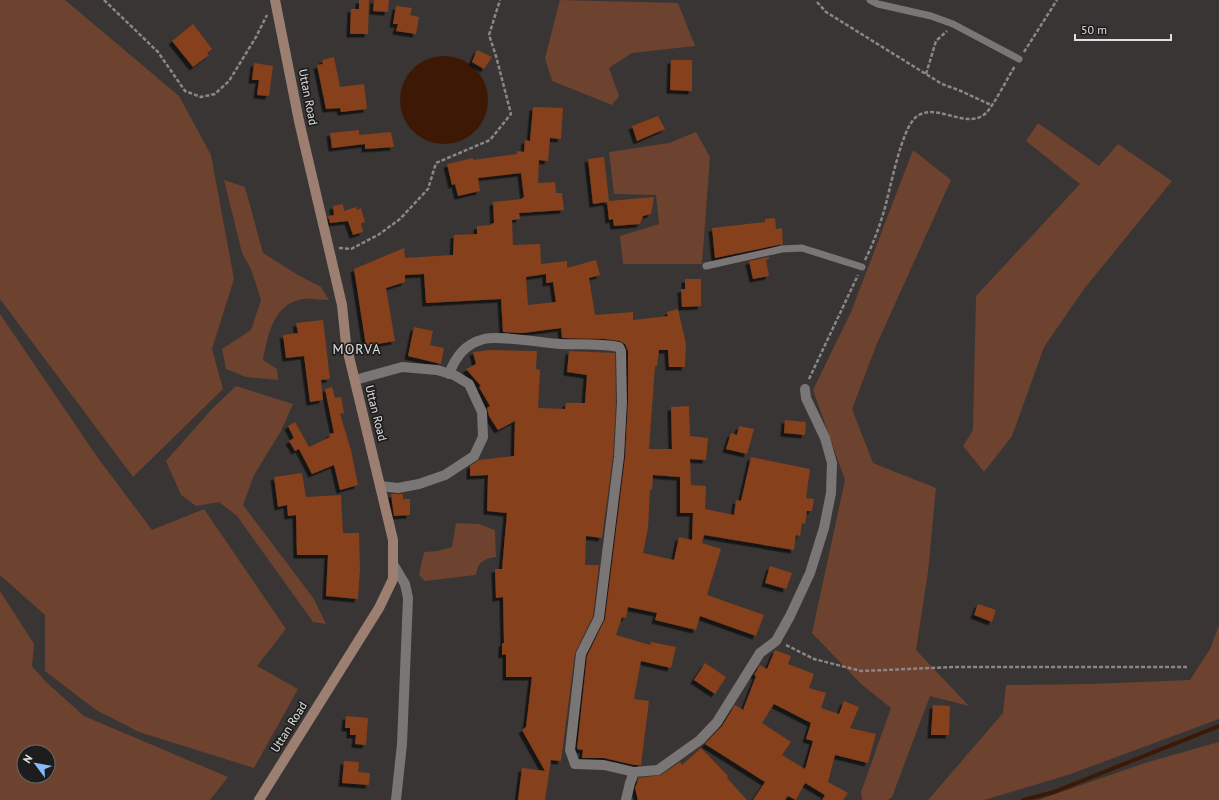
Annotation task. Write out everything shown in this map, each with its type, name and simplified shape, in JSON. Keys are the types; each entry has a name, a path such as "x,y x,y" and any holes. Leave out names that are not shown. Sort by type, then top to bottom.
{"main road":[{"name":"Uttan Road","path":"259,800 379,608 394,579 393,540 346,344 342,304 299,121 275,0"}],"street":[{"path":"449,374 459,353 471,344 485,338 561,344 604,344 618,347 621,351 622,402 619,457 599,618 581,654 570,750 575,764 604,765 634,772 658,770 700,740 717,722 760,654 776,641 790,616 810,573 824,528 831,493 832,463 825,438 806,398 805,389"},
{"path":"355,380 402,368 437,370 469,384 482,412 483,437 474,456 445,475 419,484 398,488 380,486"},
{"path":"393,564 405,584 408,598 402,744 396,800"},
{"path":"626,800 634,772"}],"lane":[{"path":"870,0 878,4 931,16 953,24 1019,59"},
{"path":"706,266 782,249 802,248 862,267"}],"path":[{"path":"104,0 158,52 185,91 201,97 215,94 229,81 256,37 268,12"},
{"path":"328,247 351,249 378,235 400,219 428,189 436,163 490,140 511,114 489,35 500,0"},
{"path":"805,389 862,267 884,213 906,129 915,117 921,114 939,112 975,118 986,113 1057,0"},
{"path":"817,2 826,12 942,84 991,105"},
{"path":"926,74 936,41 953,24"},
{"path":"776,641 814,659 861,671 955,667 1187,667"}],"shaded area":[{"path":"0,0 65,0 179,96 211,155 234,279 212,349 223,389 133,477 0,299"},
{"path":"560,0 678,3 695,46 632,53 609,68 619,96 612,105 552,81 545,58"},
{"path":"444,56 461,59 469,63 481,75 485,83 488,100 485,117 481,125 469,137 461,141 444,144 427,141 419,137 407,125 403,117 400,100 403,83 407,75 419,63 427,59"},
{"path":"1038,123 1099,166 1118,144 1172,181 1084,289 1044,347 1012,436 984,472 963,446 973,430 976,296 1080,184 1026,141"},
{"path":"696,132 710,157 702,264 623,264 620,236 659,224 656,195 614,194 609,152 669,143"},
{"path":"913,150 951,180 876,346 852,409 873,463 936,488 928,572 916,650 969,706 930,696 892,797 888,800 862,800 861,792 891,708 861,684 812,633 845,480 813,390 851,312"},
{"path":"224,180 245,187 263,253 298,275 321,287 329,300 303,299 293,302 278,314 270,331 263,360 277,369 278,380 246,377 226,369 222,349 251,330 261,300 251,269 242,253"},
{"path":"0,314 98,458 152,530 204,509 286,629 257,666 298,689 254,768 139,732 96,710 45,671 45,615 0,575"},
{"path":"236,386 293,404 281,431 254,475 243,505 314,599 326,624 313,622 237,516 219,502 196,506 181,495 166,461 212,409"},
{"path":"456,523 479,524 495,530 496,557 484,560 478,567 476,575 425,581 419,575 424,552 438,551 452,547"},
{"path":"0,591 34,644 32,666 46,682 84,716 228,777 210,800 0,800"},
{"path":"1219,625 1219,719 1068,775 984,800 928,800 1003,713 1006,685 1091,684 1190,680 1210,649"},
{"path":"1219,742 1219,800 1038,800 1148,762"}],"building":[{"path":"359,0 369,0 368,34 350,34 351,9 359,9"},
{"path":"374,0 389,0 388,12 373,11"},
{"path":"396,6 412,8 410,15 419,17 416,34 396,31 398,24 393,24"},
{"path":"193,24 212,49 207,53 209,55 193,67 172,41"},
{"path":"477,50 492,57 484,69 472,62"},
{"path":"334,57 340,87 364,84 367,109 341,112 340,108 326,109 317,65 323,64 322,60"},
{"path":"671,60 692,60 692,91 670,90"},
{"path":"254,63 273,66 269,96 257,95 259,80 252,80"},
{"path":"533,107 563,108 561,139 550,138 548,161 539,160 538,183 555,182 556,193 562,193 564,210 519,213 520,219 512,220 513,245 540,244 541,264 567,261 567,268 596,260 600,275 589,278 595,315 633,312 633,320 668,316 667,312 678,309 686,344 685,367 669,367 668,350 659,350 657,366 655,366 649,449 672,449 671,407 689,406 690,436 708,438 706,460 690,459 691,485 706,486 705,509 734,515 736,500 741,501 751,457 810,469 806,498 814,499 812,511 807,511 805,524 802,523 800,536 796,535 794,550 704,535 702,543 721,549 707,595 764,615 756,636 700,616 696,630 655,620 657,613 628,607 626,618 622,617 616,635 650,645 651,642 676,647 671,668 641,661 634,699 649,701 641,765 634,765 604,758 582,758 583,750 577,749 587,656 605,619 625,458 628,402 628,351 625,344 620,341 605,339 562,338 561,328 523,333 503,332 501,299 426,303 424,274 405,275 405,282 386,288 395,341 366,346 354,269 404,248 405,258 453,255 454,235 477,234 477,226 491,225 494,223 493,202 521,199 524,197 521,173 478,178 480,191 458,196 455,184 452,185 447,164 473,158 473,160 517,154 517,151 524,152 525,140 530,141","holes":["546,274 546,283 553,282 556,302 528,305 526,277","653,475 680,477 680,513 693,513 692,540 679,537 674,560 643,553 648,528 650,490 652,490"]},
{"path":"658,116 665,129 637,141 632,126"},
{"path":"359,130 359,135 391,132 394,147 365,149 365,144 332,148 330,133"},
{"path":"604,157 609,201 654,197 651,214 643,216 640,224 614,226 613,219 609,220 607,202 593,204 588,159"},
{"path":"343,204 344,211 356,207 357,210 361,208 365,222 361,223 363,232 353,235 348,221 330,223 328,216 334,215 333,206"},
{"path":"775,218 776,229 782,228 783,244 715,258 712,228 765,222 765,219"},
{"path":"769,257 769,259 766,260 769,276 753,279 749,261"},
{"path":"685,279 701,279 701,306 682,307 681,289 685,289"},
{"path":"323,320 330,379 321,380 323,400 310,402 304,356 286,358 283,335 298,333 296,323"},
{"path":"414,327 433,331 430,345 444,348 441,364 408,356"},
{"path":"490,350 537,351 536,369 540,370 538,408 565,409 566,403 585,403 587,375 567,372 569,351 615,353 616,402 613,456 602,538 586,536 585,565 599,565 593,616 575,653 561,761 551,760 545,800 518,800 522,768 545,771 522,730 526,727 532,677 506,677 506,654 502,655 502,643 504,643 503,597 496,598 495,569 502,569 507,513 487,511 488,475 470,476 470,466 479,460 514,456 515,421 498,430 489,416 487,408 490,406 479,387 481,386 466,369 476,364 473,352"},
{"path":"332,387 335,398 341,397 344,413 340,414 351,450 358,485 340,490 334,465 312,474 299,449 295,451 289,441 294,438 288,426 295,422 309,447 330,437 329,434 334,433 325,389"},
{"path":"785,420 806,422 805,435 784,433"},
{"path":"739,426 754,429 747,454 726,449 731,433 737,435"},
{"path":"302,473 306,497 341,495 343,533 359,533 360,569 358,599 326,596 328,555 297,555 296,515 288,516 287,505 278,507 274,477"},
{"path":"391,494 403,494 403,499 410,499 410,515 394,516"},
{"path":"770,566 792,573 786,589 765,583"},
{"path":"978,604 996,610 992,622 974,615"},
{"path":"775,650 791,656 788,664 814,674 809,688 826,693 821,708 839,714 844,701 859,707 850,728 876,734 868,763 835,755 828,782 848,793 843,800 822,800 825,795 805,783 796,800 788,796 785,800 753,800 765,782 705,744 722,726 735,705 743,710 756,676 754,675 760,665 767,669","holes":["774,704 811,723 806,739 813,741 805,769 782,755 791,742 762,723"]},
{"path":"705,663 726,677 715,694 694,680"},
{"path":"933,705 950,706 949,735 931,735"},
{"path":"346,716 368,718 366,745 355,744 356,735 350,735 350,728 345,728"},
{"path":"701,748 728,776 727,778 747,800 638,800 635,788 639,778 661,775 680,762 682,765"},
{"path":"344,761 359,762 358,772 370,773 369,785 342,783"}],"waterway":[{"path":"1023,800 1054,792 1219,726"}],"district":[{"name":"MORVA","path":"357,349"}]}
